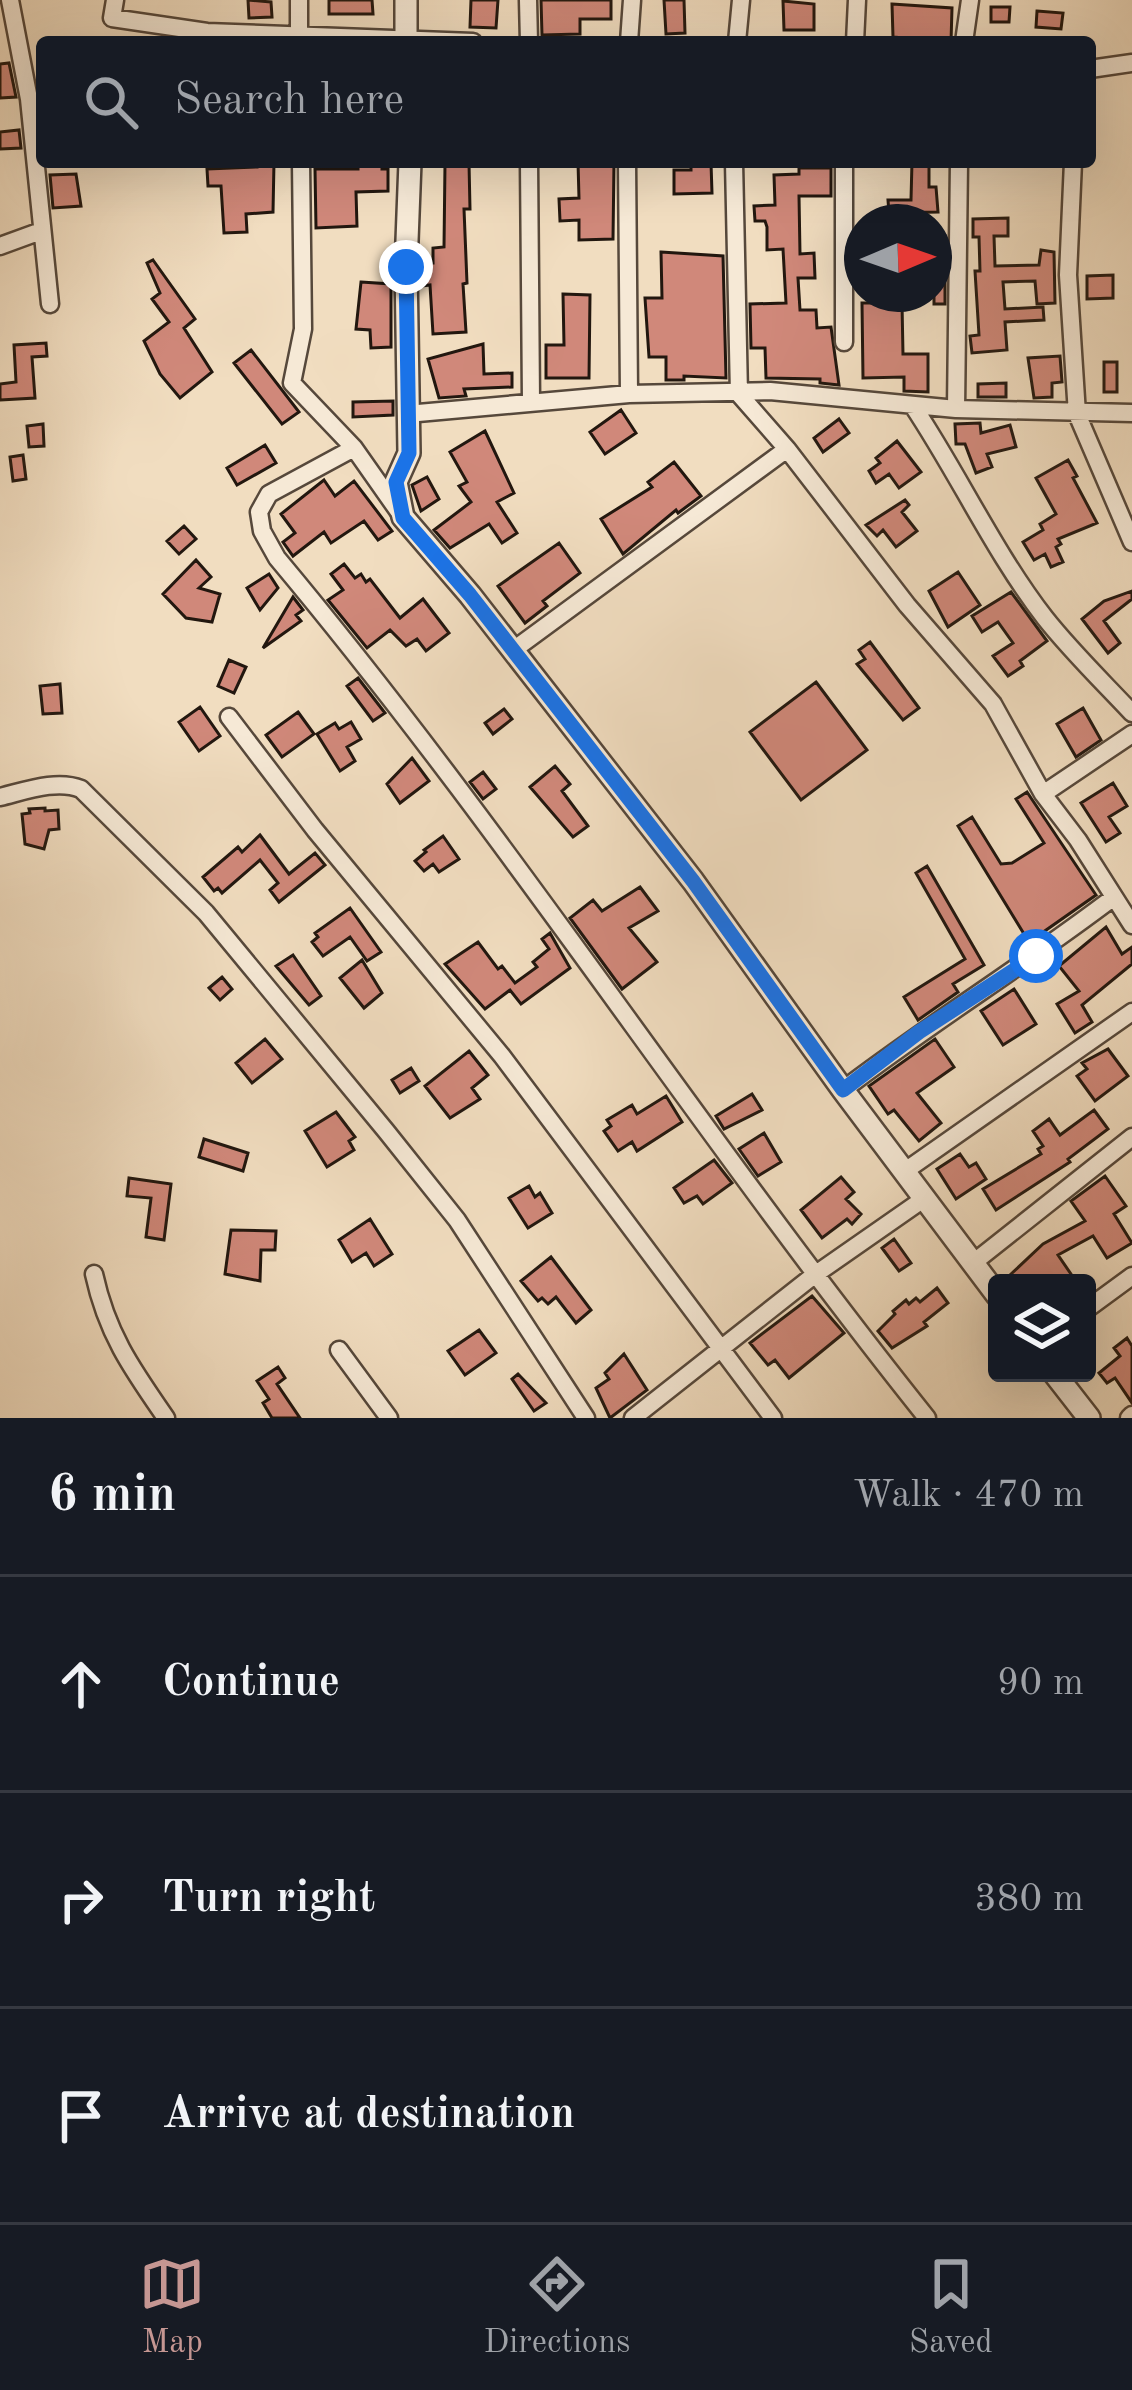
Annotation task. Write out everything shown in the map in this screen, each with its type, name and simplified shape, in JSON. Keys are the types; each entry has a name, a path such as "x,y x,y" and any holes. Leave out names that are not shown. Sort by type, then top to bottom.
{"street":[{"path":"10,0 29,99 50,304"},
{"path":"115,0 112,18 207,32 281,36"},
{"path":"299,0 299,36"},
{"path":"406,0 406,36"},
{"path":"528,0 529,36"},
{"path":"629,36 632,0"},
{"path":"738,36 741,0"},
{"path":"855,36 857,0"},
{"path":"965,36 970,0"},
{"path":"1096,68 1132,64"},
{"path":"301,168 303,329 292,383 354,448 403,518 470,595 693,881 988,1283"},
{"path":"403,518 396,482 409,453 410,168"},
{"path":"529,168 530,400"},
{"path":"627,168 628,394"},
{"path":"734,168 739,394 907,605 993,704 1043,794 1132,926"},
{"path":"844,168 844,342"},
{"path":"956,409 959,168"},
{"path":"1073,168 1068,274 1077,414 1132,542"},
{"path":"0,246 40,231"},
{"path":"407,414 530,400 770,391 956,409 1132,413"},
{"path":"914,406 948,458 977,516 1045,618 1132,713"},
{"path":"354,448 269,494 259,512 270,545 454,778 813,1276 927,1418"},
{"path":"512,651 787,449"},
{"path":"229,717 315,830 502,1055 772,1418"},
{"path":"1043,794 1132,734"},
{"path":"0,797 58,786 81,789 206,913 457,1220 586,1418"},
{"path":"843,1090 1114,897"},
{"path":"905,1172 1132,1012"},
{"path":"973,1263 1132,1137"},
{"path":"633,1418 813,1276 925,1198"},
{"path":"94,1274 104,1316 122,1355 166,1418"},
{"path":"1096,1302 1132,1276"},
{"path":"339,1350 389,1418"},
{"path":"1061,1382 1089,1418"}],"building":[{"path":"248,0 271,2 272,17 249,18"},
{"path":"329,0 372,0 373,14 329,14"},
{"path":"471,0 498,0 496,28 470,27"},
{"path":"541,0 611,0 611,19 580,19 580,34 542,35"},
{"path":"664,0 684,0 685,33 666,34"},
{"path":"783,1 814,4 814,30 784,30"},
{"path":"892,4 952,8 951,36 893,36"},
{"path":"991,7 1010,7 1009,22 991,22"},
{"path":"1037,11 1063,13 1061,29 1036,27"},
{"path":"9,63 16,97 0,98 0,64"},
{"path":"19,130 21,148 0,149 0,132"},
{"path":"274,168 273,212 246,214 247,232 224,233 221,186 208,186 207,169"},
{"path":"445,168 469,168 470,209 464,209 466,332 433,334 430,285 421,286 421,270 433,263 433,248 444,247"},
{"path":"578,168 614,168 613,239 579,240 579,220 560,221 559,199 579,198"},
{"path":"711,168 712,193 674,194 674,170"},
{"path":"799,168 831,168 831,196 799,196 800,254 814,253 815,278 798,278 800,310 816,310 817,328 831,327 839,385 820,383 820,379 766,378 765,348 751,348 750,304 786,303 783,249 767,250 767,227 765,221 755,221 754,206 775,205 774,175 799,174"},
{"path":"912,168 929,168 929,187 936,187 937,204 888,204 888,200 911,200"},
{"path":"315,169 388,169 388,191 356,192 357,226 316,228"},
{"path":"76,174 81,206 53,208 50,175"},
{"path":"1008,218 1008,236 994,236 995,266 1039,265 1041,250 1054,252 1055,303 1037,304 1035,281 1003,282 1005,309 1043,307 1044,320 1005,322 1007,350 972,353 970,336 979,335 975,271 980,271 973,219"},
{"path":"661,252 723,256 726,378 666,380 666,357 649,357 645,298 662,298"},
{"path":"153,260 195,319 184,328 212,372 180,398 160,374 144,341 169,322 152,299 160,293 147,263"},
{"path":"1113,275 1113,298 1087,299 1087,276"},
{"path":"361,282 391,284 391,347 371,348 370,330 356,329"},
{"path":"563,294 590,295 589,378 546,378 546,345 564,345"},
{"path":"862,312 902,312 903,354 928,354 928,392 904,391 904,377 863,378"},
{"path":"46,343 47,356 32,357 35,398 0,400 0,384 16,382 14,345"},
{"path":"483,344 484,374 512,373 512,387 464,389 466,396 439,398 428,359"},
{"path":"251,350 299,412 282,424 234,363"},
{"path":"1060,356 1062,382 1052,383 1052,397 1034,398 1028,358"},
{"path":"1104,362 1117,362 1117,392 1104,392"},
{"path":"1006,383 1006,397 978,397 978,384"},
{"path":"393,401 393,415 353,417 353,402"},
{"path":"621,410 636,433 605,454 590,432"},
{"path":"839,419 849,433 823,452 814,438"},
{"path":"980,423 981,433 1010,425 1016,447 987,454 992,467 976,473 965,444 956,444 955,424"},
{"path":"43,424 44,446 29,447 27,426"},
{"path":"485,431 514,493 497,502 517,533 502,543 489,524 450,548 434,530 471,502 459,486 467,482 450,452"},
{"path":"897,441 921,472 899,488 889,474 876,483 869,471 880,463 876,458"},
{"path":"265,445 276,463 237,485 227,468"},
{"path":"23,455 26,479 13,481 10,457"},
{"path":"1068,460 1097,523 1058,539 1061,544 1056,547 1063,562 1051,567 1045,554 1034,560 1023,542 1043,530 1040,524 1056,514 1036,478"},
{"path":"674,462 701,496 676,510 623,554 601,519 652,487 648,482"},
{"path":"427,477 439,499 421,511 412,485"},
{"path":"324,480 335,496 354,481 392,531 378,540 364,521 331,543 324,532 293,556 283,542 295,533 281,514"},
{"path":"905,500 909,505 902,512 917,531 896,547 883,530 877,536 866,525"},
{"path":"184,526 196,539 179,554 167,541"},
{"path":"559,543 580,573 543,601 547,606 525,623 498,586"},
{"path":"196,560 211,577 199,588 220,594 212,622 186,618 163,594"},
{"path":"344,564 355,578 361,574 366,582 370,579 400,618 423,599 449,633 426,651 417,639 406,646 390,630 367,648 328,600 343,590 331,574"},
{"path":"958,572 980,605 948,627 929,591"},
{"path":"269,574 278,588 260,610 247,588"},
{"path":"1132,591 1132,599 1104,621 1120,643 1108,653 1082,619 1104,601"},
{"path":"1011,592 1047,641 1008,676 993,656 1013,643 998,622 982,632 972,616"},
{"path":"293,597 303,610 296,615 301,621 263,648"},
{"path":"870,642 919,708 903,720 857,664 865,659 859,650"},
{"path":"229,660 246,667 234,693 218,686"},
{"path":"358,678 385,713 373,721 347,686"},
{"path":"816,682 867,750 801,800 750,732"},
{"path":"60,684 62,713 43,714 40,686"},
{"path":"200,707 220,736 199,751 179,722"},
{"path":"1083,708 1101,740 1076,757 1057,724"},
{"path":"504,709 512,719 493,734 485,723"},
{"path":"298,712 314,734 282,757 266,735"},
{"path":"351,722 361,739 347,747 355,761 340,771 317,734 335,723 339,729"},
{"path":"412,758 429,781 400,803 387,784"},
{"path":"555,766 570,784 562,791 588,826 573,837 530,787"},
{"path":"483,772 496,789 483,799 470,782"},
{"path":"1113,783 1127,806 1109,817 1120,833 1106,842 1081,803"},
{"path":"1027,792 1096,895 1029,942 958,826 972,817 1001,864 1012,863 1044,843 1016,799"},
{"path":"58,810 59,829 49,830 44,849 25,844 22,814"},
{"path":"260,835 289,874 315,853 325,865 279,902 270,890 278,883 260,860 222,893 218,888 214,891 203,877"},
{"path":"443,836 459,859 439,872 433,864 424,871 415,861"},
{"path":"927,866 984,965 953,984 958,992 918,1020 904,997 965,959 916,873"},
{"path":"640,887 658,911 629,928 657,962 622,989 570,918 593,900 602,911"},
{"path":"350,908 381,952 367,961 350,937 323,956 312,942 318,937 315,933"},
{"path":"1106,927 1122,954 1132,947 1132,964 1082,1005 1092,1022 1075,1033 1057,1004 1079,991 1059,966"},
{"path":"550,933 570,968 521,1004 510,990 485,1009 445,964 478,942 515,983 537,967 533,962 549,949 542,939"},
{"path":"293,955 321,996 309,1005 276,966"},
{"path":"362,960 382,993 364,1008 340,978"},
{"path":"222,977 232,989 220,1000 209,988"},
{"path":"1014,989 1036,1024 1003,1045 981,1011"},
{"path":"265,1039 282,1059 252,1083 236,1063"},
{"path":"935,1039 954,1067 917,1093 941,1123 919,1141 894,1110 888,1114 869,1086"},
{"path":"1108,1049 1128,1076 1095,1101 1077,1076 1087,1069 1082,1063"},
{"path":"469,1051 488,1075 472,1088 480,1099 450,1118 425,1086"},
{"path":"411,1068 419,1081 400,1093 392,1080"},
{"path":"752,1094 762,1110 724,1129 716,1116"},
{"path":"666,1096 682,1122 637,1151 632,1142 618,1151 604,1131 611,1126 607,1120 632,1105 637,1114"},
{"path":"1094,1110 1108,1129 1070,1162 996,1210 983,1189 1041,1154 1038,1149 1043,1146 1033,1131 1049,1119 1060,1135"},
{"path":"336,1112 355,1137 349,1141 354,1150 327,1167 305,1131"},
{"path":"764,1133 781,1162 758,1176 739,1149"},
{"path":"204,1139 248,1153 243,1171 199,1157"},
{"path":"960,1154 969,1167 976,1163 986,1179 956,1199 937,1169"},
{"path":"714,1160 732,1183 703,1204 697,1196 684,1203 674,1188"},
{"path":"1105,1176 1126,1206 1114,1214 1132,1243 1107,1258 1093,1236 1058,1255 1071,1274 1011,1274 1043,1244 1085,1221 1071,1201"},
{"path":"841,1177 854,1192 846,1199 861,1214 852,1224 847,1219 822,1238 801,1210"},
{"path":"129,1178 171,1184 164,1240 146,1237 151,1198 127,1196"},
{"path":"529,1186 535,1197 540,1193 552,1213 528,1228 509,1198"},
{"path":"370,1219 392,1254 374,1266 366,1253 352,1262 339,1240"},
{"path":"231,1230 276,1231 275,1250 261,1250 260,1281 225,1274"},
{"path":"894,1239 911,1263 899,1271 882,1248"},
{"path":"551,1257 591,1310 576,1323 556,1297 548,1304 542,1298 538,1301 521,1281"},
{"path":"937,1288 948,1303 924,1322 927,1326 892,1348 878,1331 893,1311 906,1300 920,1302"},
{"path":"812,1296 844,1333 789,1378 775,1360 768,1365 750,1343"},
{"path":"479,1330 496,1353 465,1375 448,1351"},
{"path":"1127,1338 1132,1346 1132,1403 1115,1378 1107,1383 1099,1373 1120,1356 1114,1348"},
{"path":"624,1354 647,1390 610,1418 596,1388 609,1379 605,1373"},
{"path":"278,1367 285,1378 277,1384 300,1418 272,1418 263,1403 269,1399 257,1381"},
{"path":"518,1374 546,1403 534,1411 512,1379"}],"route":[{"path":"406,267 409,453 396,482 403,518 470,595 693,881 843,1090 919,1032 1036,956"}]}
